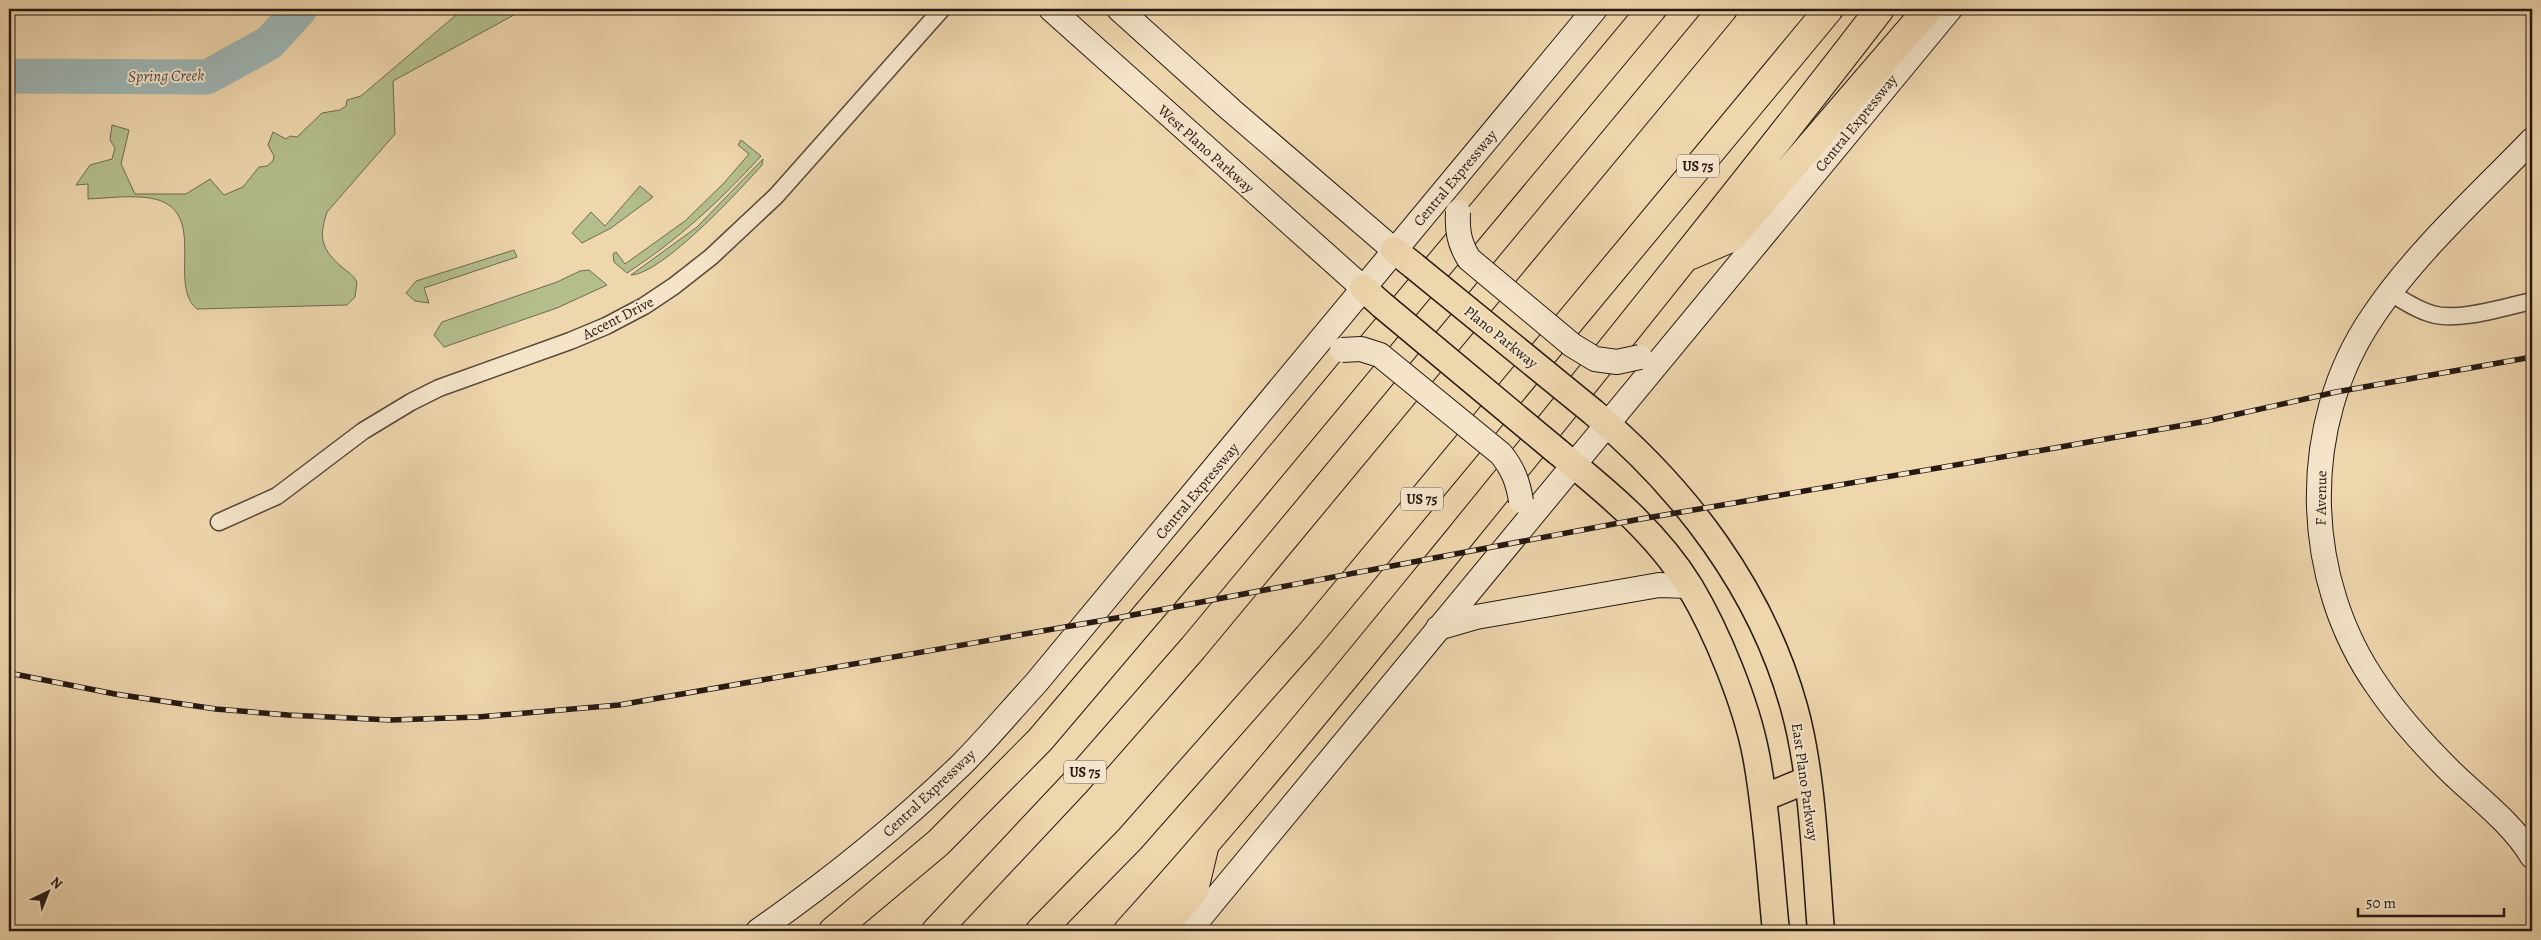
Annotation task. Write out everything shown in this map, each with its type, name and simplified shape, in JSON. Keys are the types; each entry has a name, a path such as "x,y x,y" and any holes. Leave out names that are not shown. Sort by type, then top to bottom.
{"highway":[{"path":"833,931 931,849 1040,740 1237,508 1652,9"},
{"name":"US 75","path":"936,931 1074,784 1193,648 1723,9"},
{"name":"US 75","path":"1040,931 1130,839 1308,637 1829,9"},
{"path":"1128,931 1205,844 1435,567 1687,257 1880,9"},
{"path":"1687,257 1731,238 1928,9"},
{"path":"1161,931 1194,890 1205,844"}],"main road":[{"name":"West Plano Parkway","path":"1052,9 1372,296"},
{"path":"1119,9 1231,110 1404,258"},
{"name":"Central Expressway","path":"758,931 827,883 891,830 962,764 1088,622 1288,380 1372,296 1404,258 1466,165 1595,9"},
{"name":"Central Expressway","path":"1189,931 1522,526 1565,459 1600,418 1682,336 1950,9"},
{"name":"F Avenue","path":"2532,140 2424,253 2373,316 2348,360 2336,392 2326,429 2319,500 2323,554 2328,583 2353,643 2376,686 2423,743 2492,810 2532,856"},
{"path":"1466,165 1458,212 1457,230 1461,247 1469,259 1572,345 1595,359 1617,362 1640,357 1682,336"},
{"name":"Plano Parkway","path":"1404,258 1600,418"},
{"path":"1372,296 1636,520 1690,586 1729,668 1756,754 1763,798 1776,931"},
{"path":"1288,380 1342,350 1361,349 1380,355 1501,454 1511,467 1518,485 1522,526"},
{"name":"East Plano Parkway","path":"1600,418 1646,460 1692,512 1714,540 1762,623 1793,706 1803,748 1821,931"},
{"path":"1438,628 1476,617 1659,585 1690,586"},
{"path":"1763,798 1806,780"}],"street":[{"name":"Accent Drive","path":"219,522 277,496 363,431 411,402 439,388 570,341 606,326 644,306 674,286 725,245 776,196 942,9"},
{"path":"2390,293 2414,307 2433,314 2451,317 2532,301"}],"green space":[{"path":"463,9 525,9 393,81 395,134 327,212 324,221 323,237 326,249 336,262 353,276 357,282 355,297 347,305 197,309 189,297 185,283 184,231 179,216 168,205 150,198 88,199 88,184 76,185 90,165 112,159 115,148 110,140 112,125 129,130 121,164 135,194 186,194 210,179 224,195 243,187 259,167 267,166 273,161 274,156 268,145 273,132 286,139 290,136 297,137 322,113 340,110 346,106 347,100 361,96"},
{"path":"741,140 761,156 730,189 664,247 627,273 614,262 613,254 616,252 625,264 685,221 724,183 749,154 738,145"},
{"path":"763,159 762,165 737,193 700,229 661,261 645,271 631,275 697,227"},
{"path":"640,186 653,197 611,228 582,243 572,233 591,212 605,226"},
{"path":"514,250 517,257 424,288 429,303 415,301 406,293 416,281"},
{"path":"589,270 607,285 557,308 444,347 434,335 442,322 557,282 580,271"}],"waterway":[{"name":"Spring Creek","path":"9,76 207,77 269,43 300,9"}],"railway":[{"path":"9,673 115,694 216,709 288,715 391,720 478,717 619,705 1122,617 1635,520 2207,421 2336,392 2532,357"}]}
